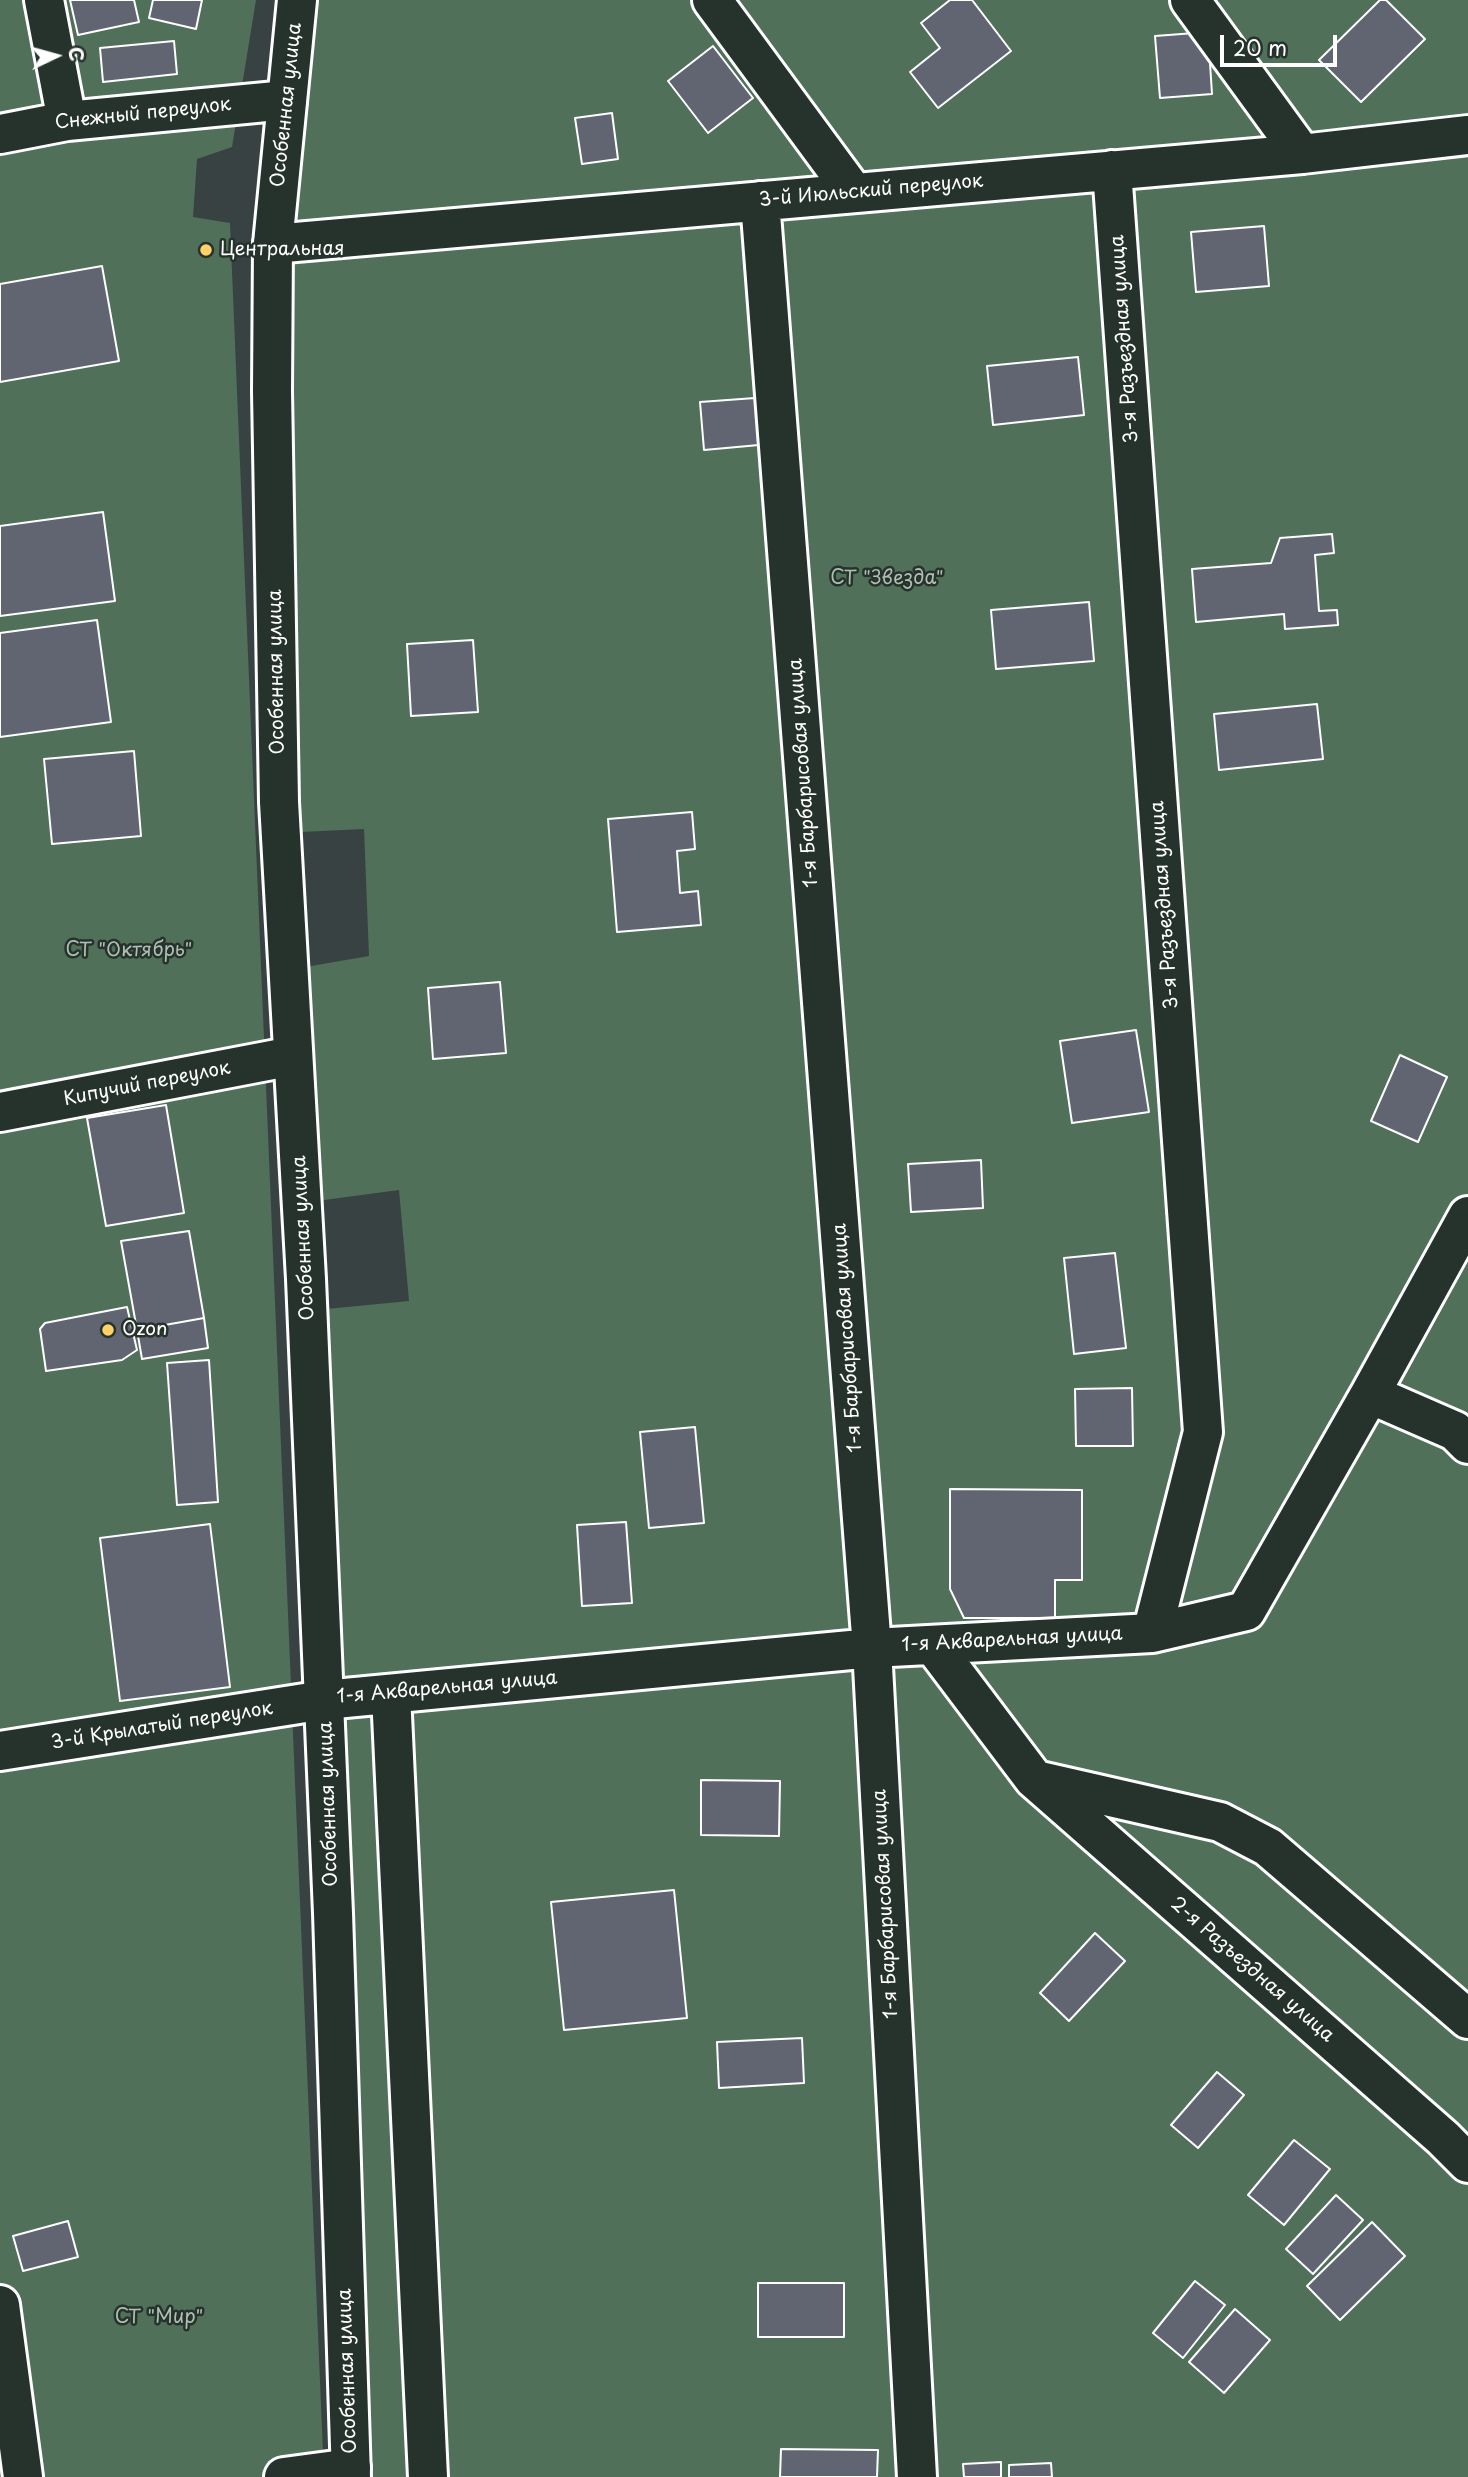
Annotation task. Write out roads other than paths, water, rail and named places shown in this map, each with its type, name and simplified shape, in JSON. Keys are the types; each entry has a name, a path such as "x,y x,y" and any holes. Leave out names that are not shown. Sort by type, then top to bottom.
{"main road":[{"path":"44,0 67,121"},
{"name":"Особенная улица","path":"297,0 273,244 272,391 279,789 324,1700 351,2472"},
{"path":"712,0 854,193"},
{"path":"1190,0 1302,154"},
{"name":"Снежный переулок","path":"0,134 67,121 287,100"},
{"name":"3-й Июльский переулок","path":"273,244 1302,154 1468,135"},
{"name":"3-я Разъездная улица","path":"1112,170 1203,1432 1152,1633"},
{"name":"1-я Барбарисовая улица","path":"760,201 872,1648 917,2477"},
{"name":"Кипучий переулок","path":"0,1112 293,1056"},
{"name":"1-я Акварельная улица","path":"324,1700 872,1648 1152,1633 1246,1611 1468,1216"},
{"path":"1370,1394 1455,1431 1468,1444"},
{"name":"2-я Разъездная улица","path":"933,1645 1034,1779 1468,2163"},
{"path":"391,1694 428,2477"},
{"name":"3-й Крылатый переулок","path":"0,1751 324,1700"},
{"path":"1034,1779 1220,1822 1268,1847 1468,2019"},
{"path":"0,2305 23,2477"},
{"path":"284,2477 351,2472"}],"place":[{"name":"Центральная","path":"206,250"},
{"name":"Ozon","path":"108,1330"}],"park label":[{"name":"СТ \"Звезда\"","path":"887,579"},
{"name":"СТ \"Октябрь\"","path":"129,951"},
{"name":"СТ \"Мир\"","path":"159,2318"}]}
